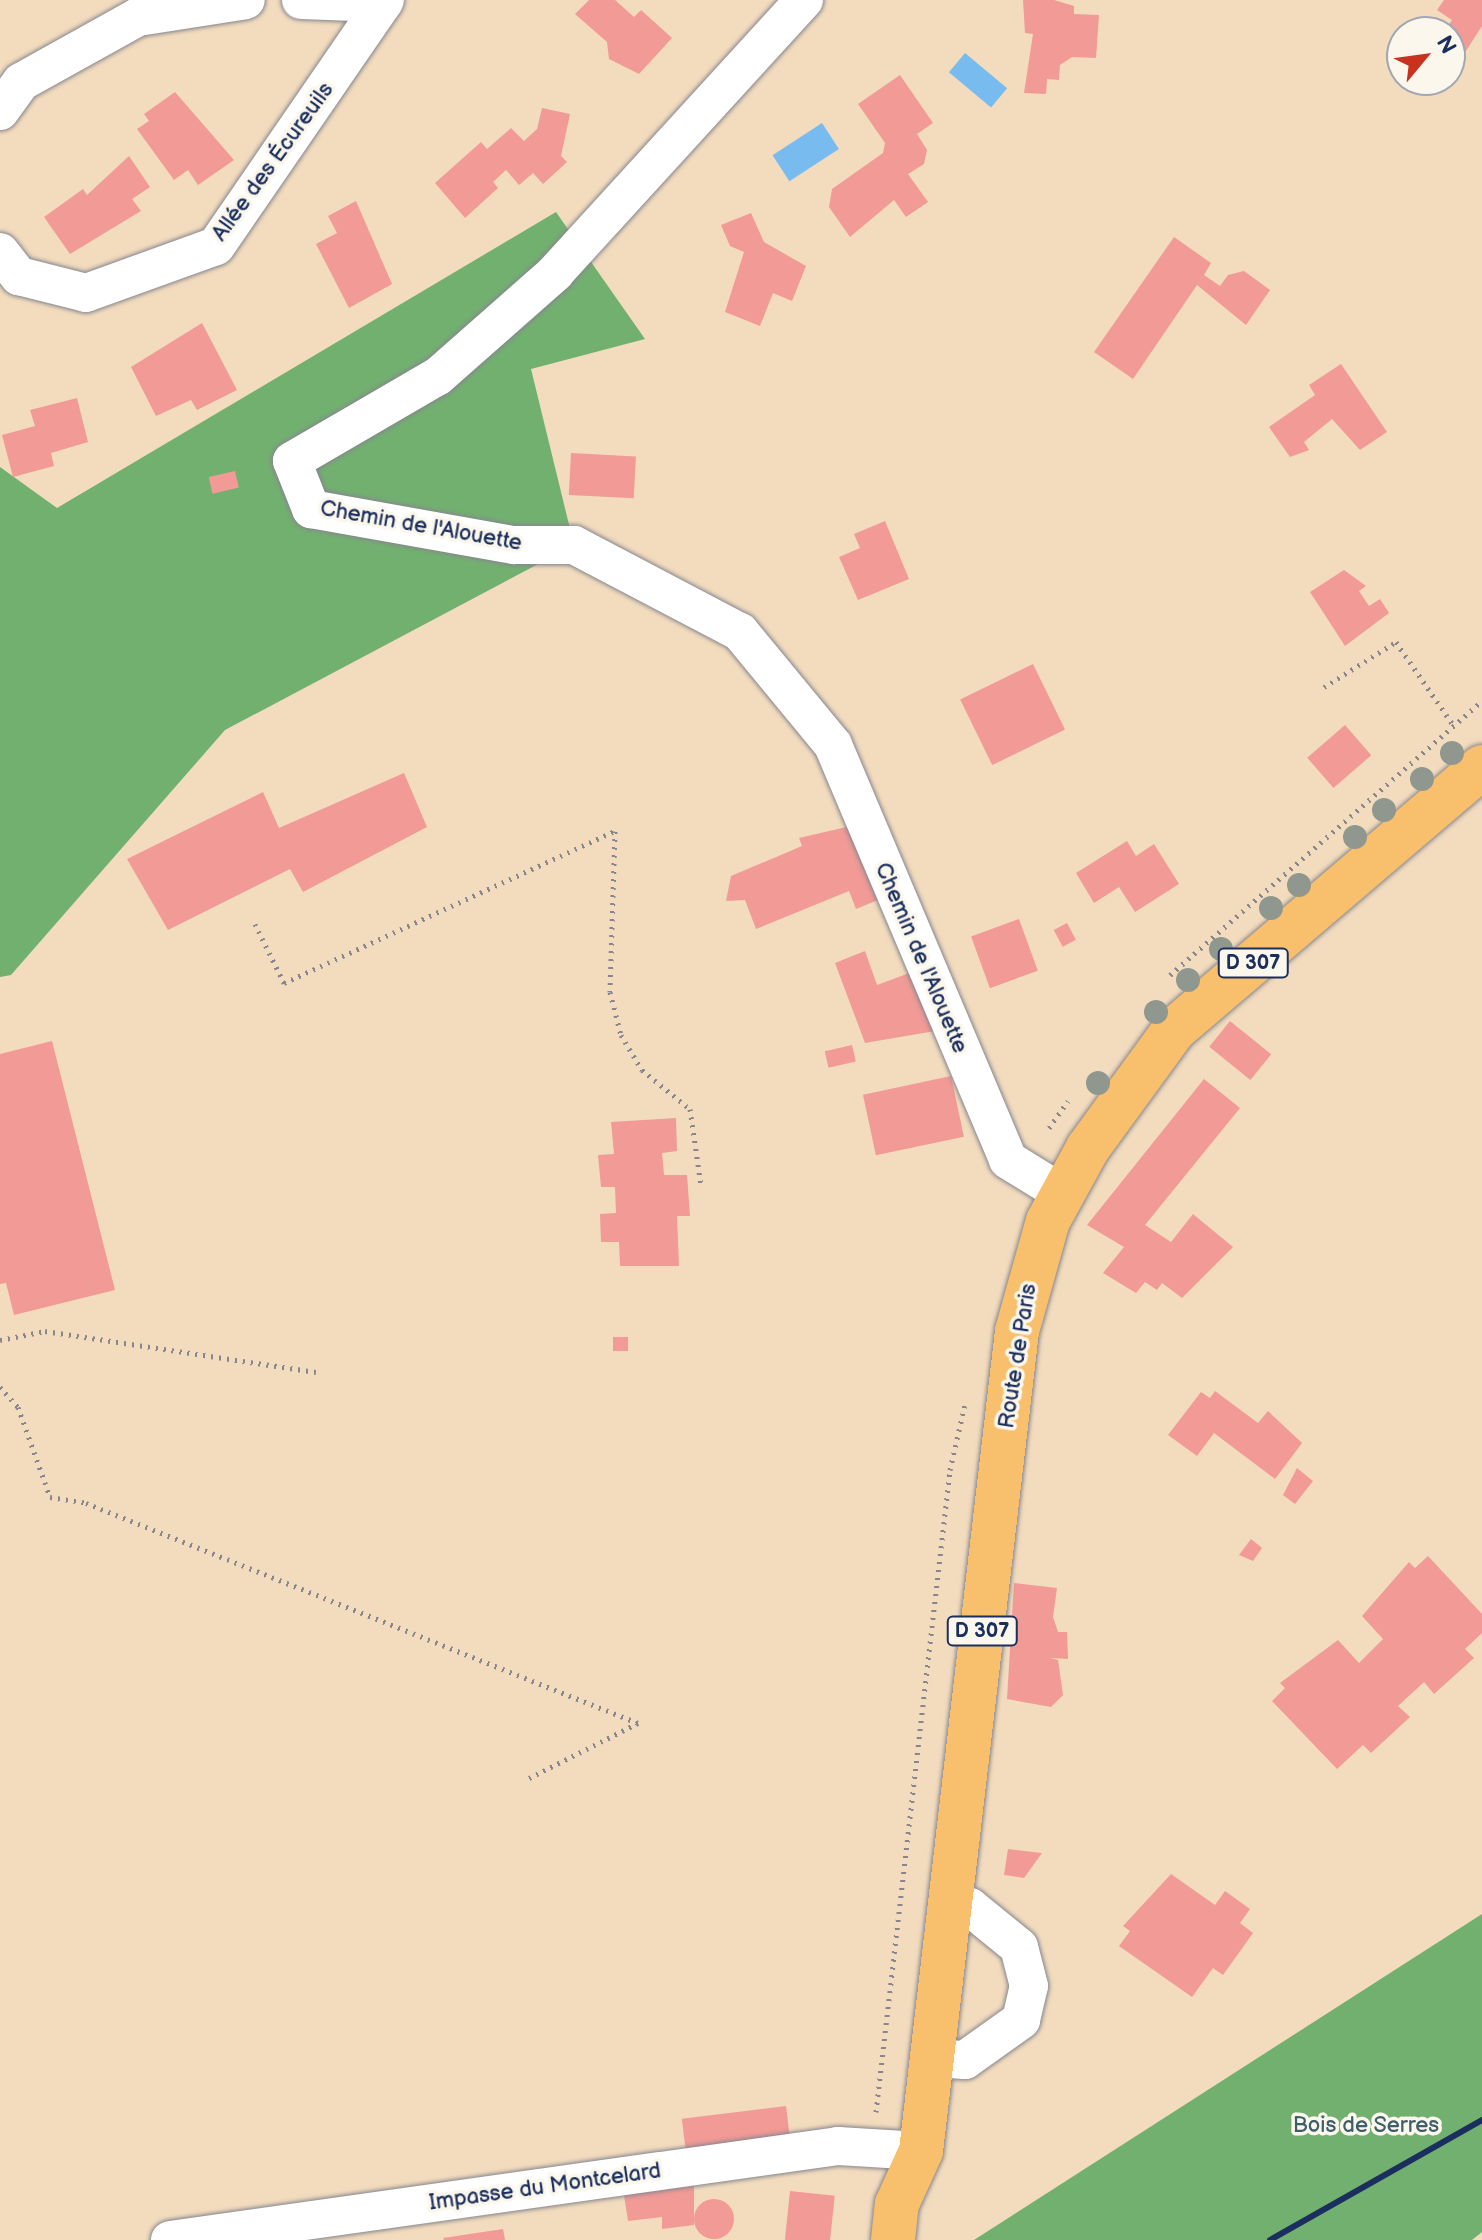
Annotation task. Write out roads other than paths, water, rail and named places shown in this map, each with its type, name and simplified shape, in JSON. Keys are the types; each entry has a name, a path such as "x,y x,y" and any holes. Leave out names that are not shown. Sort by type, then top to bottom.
{"main road":[{"name":"Route de Paris","path":"893,2240 909,2159 933,2067 1017,1331 1060,1192 1174,1030 1482,767"}],"street":[{"path":"0,111 21,82 138,17 246,0"},
{"name":"Allée des Écureuils","path":"301,0 384,1"},
{"name":"Chemin de l'Alouette","path":"804,0 555,273 438,376 292,461 311,509 514,545 574,545 740,632 833,745 1008,1160 1060,1192"},
{"name":"Allée des Écureuils","path":"0,252 19,276 86,293 216,246 384,1"},
{"path":"933,2067 965,2060 1021,2020 1029,1986 1019,1947 970,1907 951,1905"},
{"name":"Impasse du Montcelard","path":"170,2240 838,2146 909,2159"}],"water":[{"path":"965,53 1007,88 991,108 949,72"},
{"path":"822,123 839,149 789,181 773,155"}],"railway":[{"path":"1270,2240 1482,2120"}],"park label":[{"name":"Bois de Serres","path":"1366,2126"}]}
